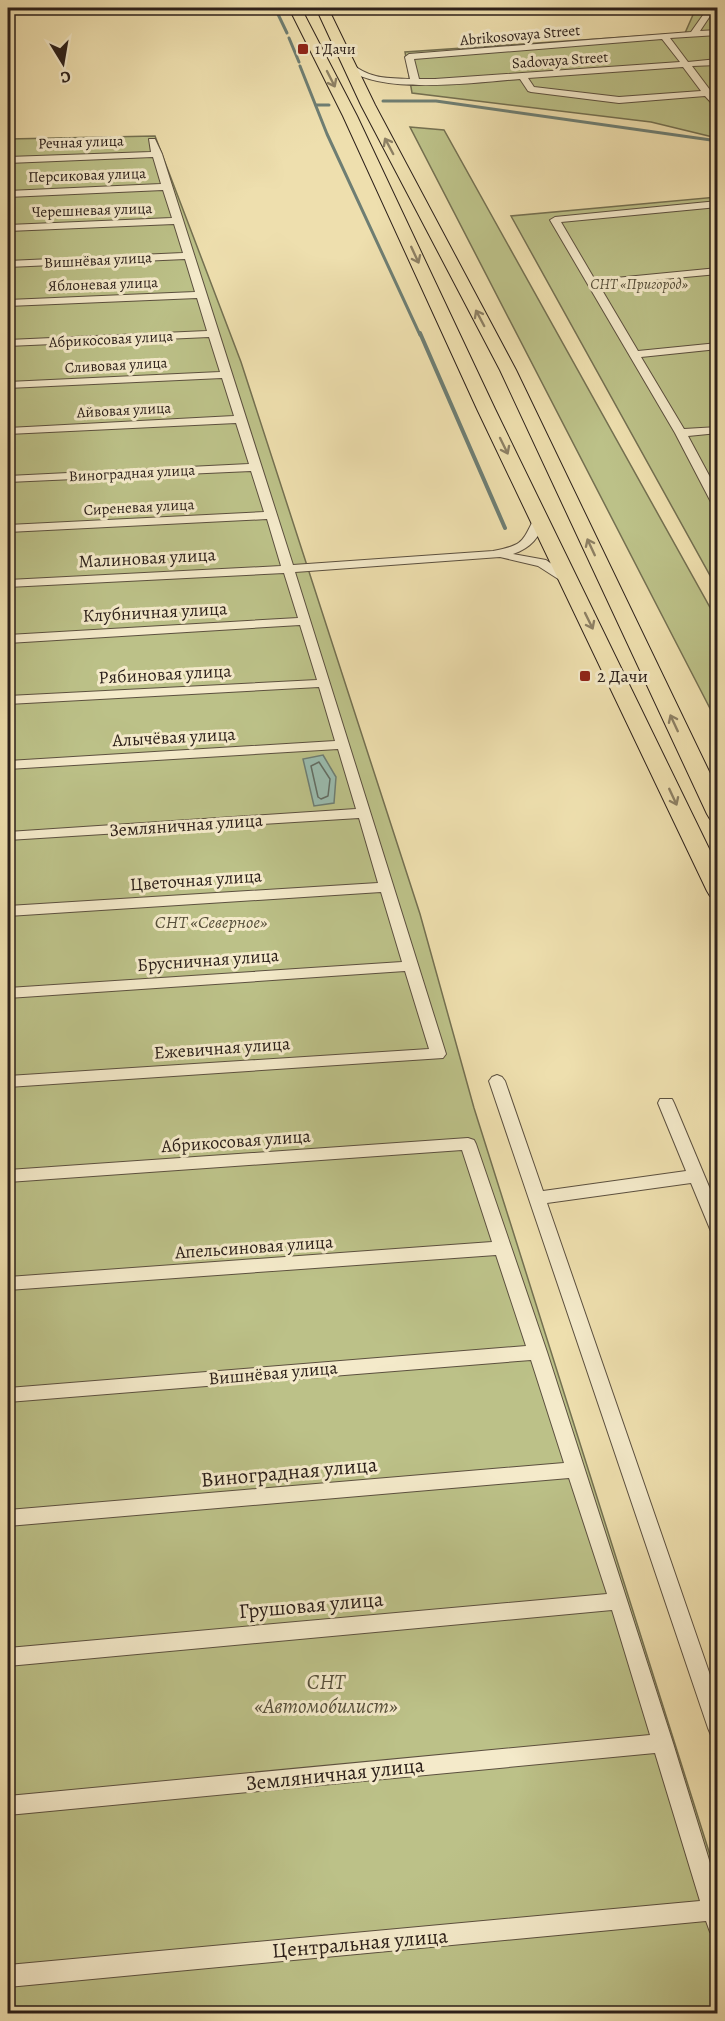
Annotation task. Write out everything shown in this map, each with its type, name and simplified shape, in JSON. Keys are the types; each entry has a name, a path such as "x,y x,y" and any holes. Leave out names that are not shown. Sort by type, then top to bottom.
{"main road":[{"path":"295,8 350,116 486,409 717,891"},
{"path":"322,8 368,105 508,370 717,814"},
{"path":"471,374 484,385 500,385 507,381 508,370"},
{"path":"486,409 491,401 501,398 515,398 525,406"}],"street":[{"path":"694,34 712,8 717,8"},
{"name":"Abrikosovaya Street","path":"410,82 409,57 717,32"},
{"path":"664,36 717,107"},
{"name":"Sadovaya Street","path":"410,82 523,77 717,62"},
{"path":"348,65 367,78 410,82"},
{"path":"523,77 531,89 620,100 717,92"},
{"path":"368,105 368,94 371,90 410,82"},
{"path":"152,141 272,515 411,966"},
{"name":"Речная улица","path":"8,160 157,154"},
{"name":"Персиковая улица","path":"8,194 167,187"},
{"path":"717,204 555,220 681,434 717,504"},
{"name":"Черешневая улица","path":"8,228 177,221"},
{"name":"Вишнёвая улица","path":"8,264 188,256"},
{"path":"592,283 717,272"},
{"name":"Яблоневая улица","path":"8,303 200,295"},
{"name":"Абрикосовая улица","path":"8,343 214,334"},
{"path":"633,355 717,346"},
{"name":"Сливовая улица","path":"8,385 226,375"},
{"name":"Айвовая улица","path":"8,431 241,419"},
{"path":"681,434 717,430"},
{"name":"Виноградная улица","path":"8,479 256,467"},
{"name":"Сиреневая улица","path":"8,529 272,515"},
{"path":"493,555 513,551 527,544 536,533 540,519"},
{"path":"493,555 526,558 542,563 570,581"},
{"name":"Малиновая улица","path":"8,584 493,555"},
{"name":"Клубничная улица","path":"8,639 305,621"},
{"name":"Рябиновая улица","path":"8,700 324,683"},
{"name":"Алычёвая улица","path":"8,765 342,745"},
{"name":"Земляничная улица","path":"8,836 365,813"},
{"name":"Цветочная улица","path":"8,911 388,887"},
{"name":"Брусничная улица","path":"8,993 411,966"},
{"name":"Ежевичная улица","path":"8,1082 438,1054 411,966"},
{"path":"497,1081 717,1728"},
{"path":"666,1103 717,1229"},
{"name":"Абрикосовая улица","path":"8,1176 468,1144 503,1248"},
{"path":"538,1198 695,1176"},
{"path":"503,1248 619,1601 715,1918"},
{"name":"Апельсиновая улица","path":"8,1284 503,1248"},
{"name":"Вишнёвая улица","path":"8,1395 538,1352"},
{"name":"Виноградная улица","path":"8,1518 575,1470"},
{"name":"Грушовая улица","path":"8,1657 619,1601"},
{"name":"Земляничная улица","path":"8,1806 663,1743"},
{"name":"Центральная улица","path":"8,1976 715,1918"}],"green space":[{"path":"696,8 717,8 717,138 651,122 412,93 405,52 685,33"},
{"path":"410,127 444,130 717,620 717,722"},
{"name":"СНТ «Автомобилист»","path":"155,136 241,362 420,914 474,1108 717,1877 717,2013 8,2013 8,139"},
{"name":"СНТ «Пригород»","path":"717,197 717,588 511,216"}],"water":[{"path":"323,755 336,777 334,803 314,806 303,759"}],"waterway":[{"path":"275,8 287,33"},
{"path":"289,38 299,62"},
{"path":"300,66 327,134 420,335"},
{"path":"383,101 436,101 718,141"},
{"path":"316,105 329,105"},
{"path":"420,333 505,528"}],"place":[{"name":"1 Дачи","path":"303,49"},
{"name":"2 Дачи","path":"585,676"}],"park label":[{"name":"СНТ «Северное»","path":"211,922"}]}
